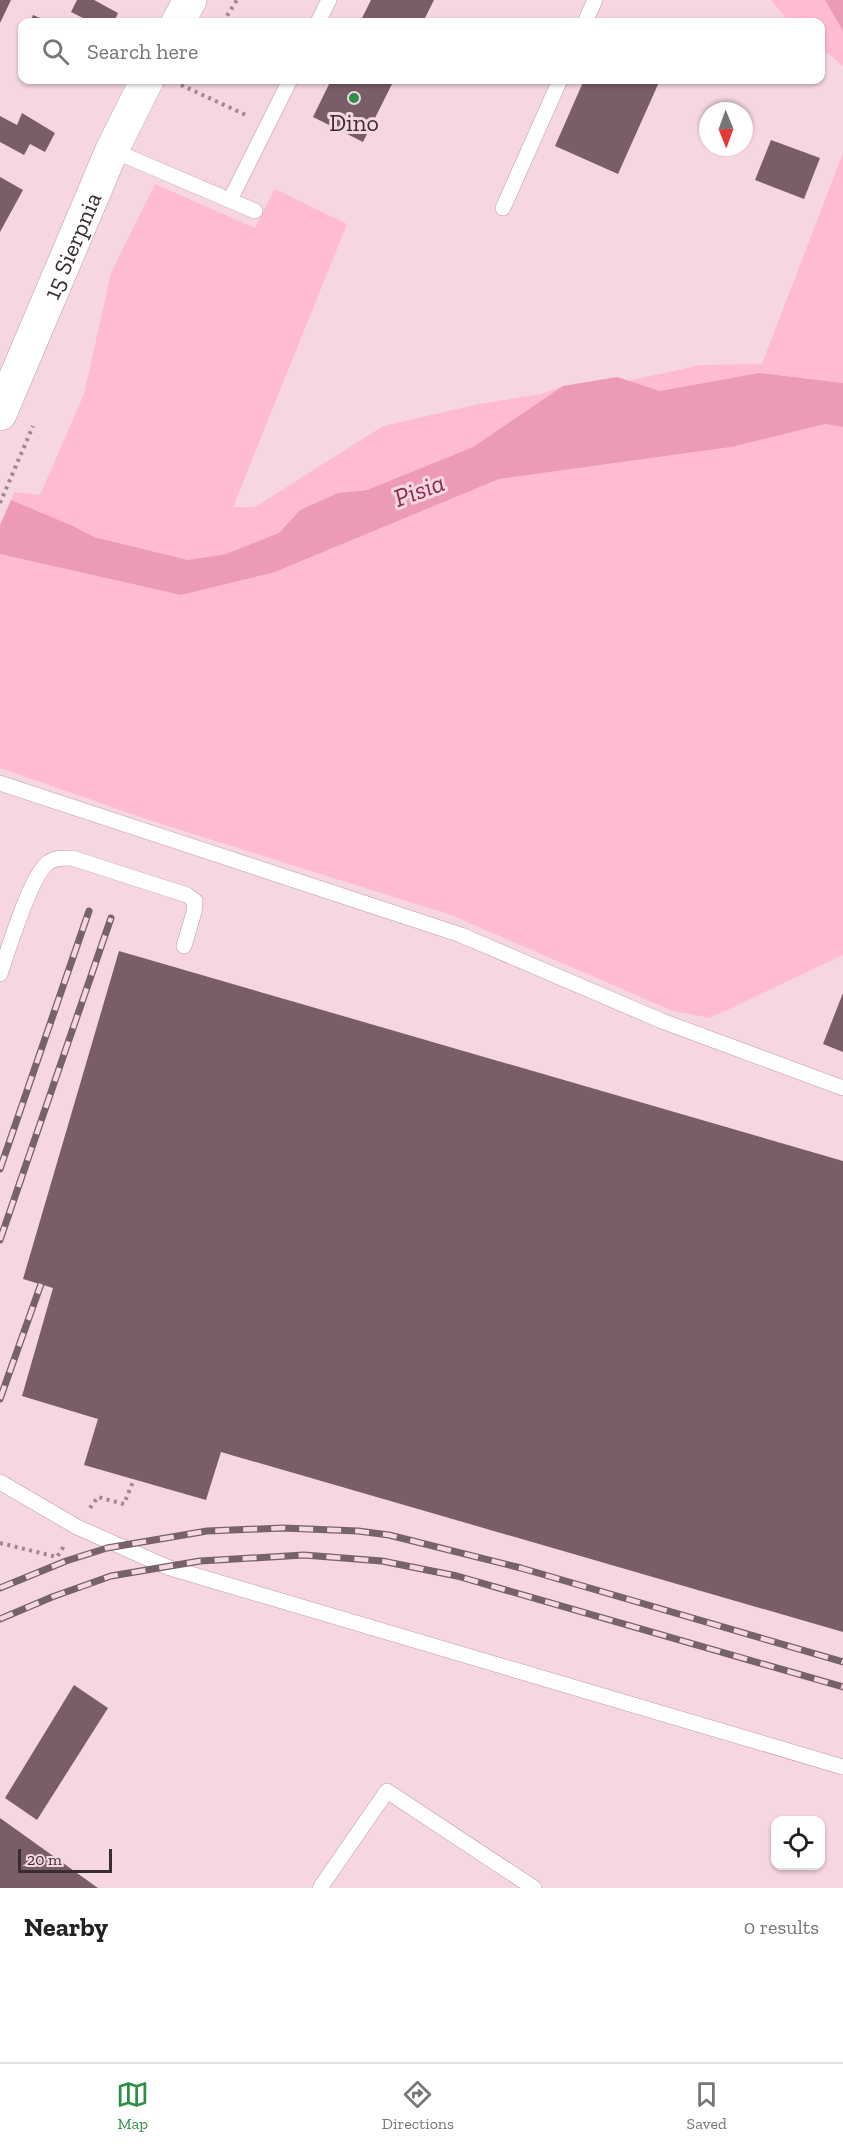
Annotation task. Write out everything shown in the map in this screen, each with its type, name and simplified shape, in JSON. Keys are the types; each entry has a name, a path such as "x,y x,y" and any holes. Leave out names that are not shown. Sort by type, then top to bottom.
{"main road":[{"path":"180,18 190,0"},
{"name":"15 Sierpnia","path":"0,414 112,150 145,84"}],"lane":[{"path":"320,18 329,0"},
{"path":"587,18 595,0"},
{"path":"230,200 288,84"},
{"path":"502,208 558,84"},
{"path":"112,150 255,211"},
{"path":"0,783 461,935 662,1021 843,1088"},
{"path":"0,974 33,883 47,863 58,858 72,858 187,894 195,901 184,946"},
{"path":"0,1482 77,1527 167,1567 843,1767"},
{"path":"320,1888 387,1791 534,1888"}],"path":[{"path":"226,18 237,0"},
{"path":"181,85 268,126"},
{"path":"0,503 23,450"}],"shaded area":[{"path":"771,0 843,0 843,66 825,51 825,18 786,18"},
{"path":"843,153 843,383 759,373 660,391 627,381 701,365 762,364"},
{"path":"155,184 255,228 275,189 347,224 233,507 255,507 383,426 479,404 541,394 563,386 473,447 367,490 338,493 300,510 280,533 226,554 188,560 94,537 11,500 14,492 40,495 84,394 111,273"},
{"path":"825,424 843,427 843,955 710,1018 673,1011 451,915 155,822 0,768 0,554 181,595 275,572 499,479 731,447"}],"water":[{"path":"825,0 843,0 843,31"},
{"name":"Pisia","path":"759,373 843,383 843,427 825,424 731,447 499,479 275,572 181,595 0,554 0,525 11,500 94,537 188,560 226,554 279,533 300,510 338,493 367,490 473,447 563,386 617,377 660,391"}],"building":[{"path":"0,0 11,0 0,23"},
{"path":"77,0 94,0 118,13 116,18 83,18 71,12"},
{"path":"371,0 434,0 425,18 362,18"},
{"name":"Dino","path":"329,84 392,84 363,142 313,117"},
{"path":"582,84 658,84 618,174 555,146"},
{"path":"22,113 55,133 45,152 30,144 24,155 0,142 0,116 17,125"},
{"path":"771,140 820,158 804,199 755,180"},
{"path":"0,177 23,190 0,232"},
{"path":"119,951 843,1161 843,1632 221,1452 206,1500 84,1465 98,1419 22,1396 53,1288 23,1279"},
{"path":"843,993 843,1052 823,1044"},
{"path":"74,1685 108,1708 37,1820 5,1798"},
{"path":"0,1818 98,1888 0,1888"}],"railway":[{"path":"0,1169 89,911"},
{"path":"0,1240 111,918"},
{"path":"0,1399 41,1284"},
{"path":"0,1588 66,1561 107,1548 207,1531 283,1528 358,1531 389,1535 521,1568 843,1662"},
{"path":"0,1619 111,1576 200,1561 304,1555 382,1561 457,1576 843,1687"}],"place":[{"name":"Dino","path":"354,98"}]}
